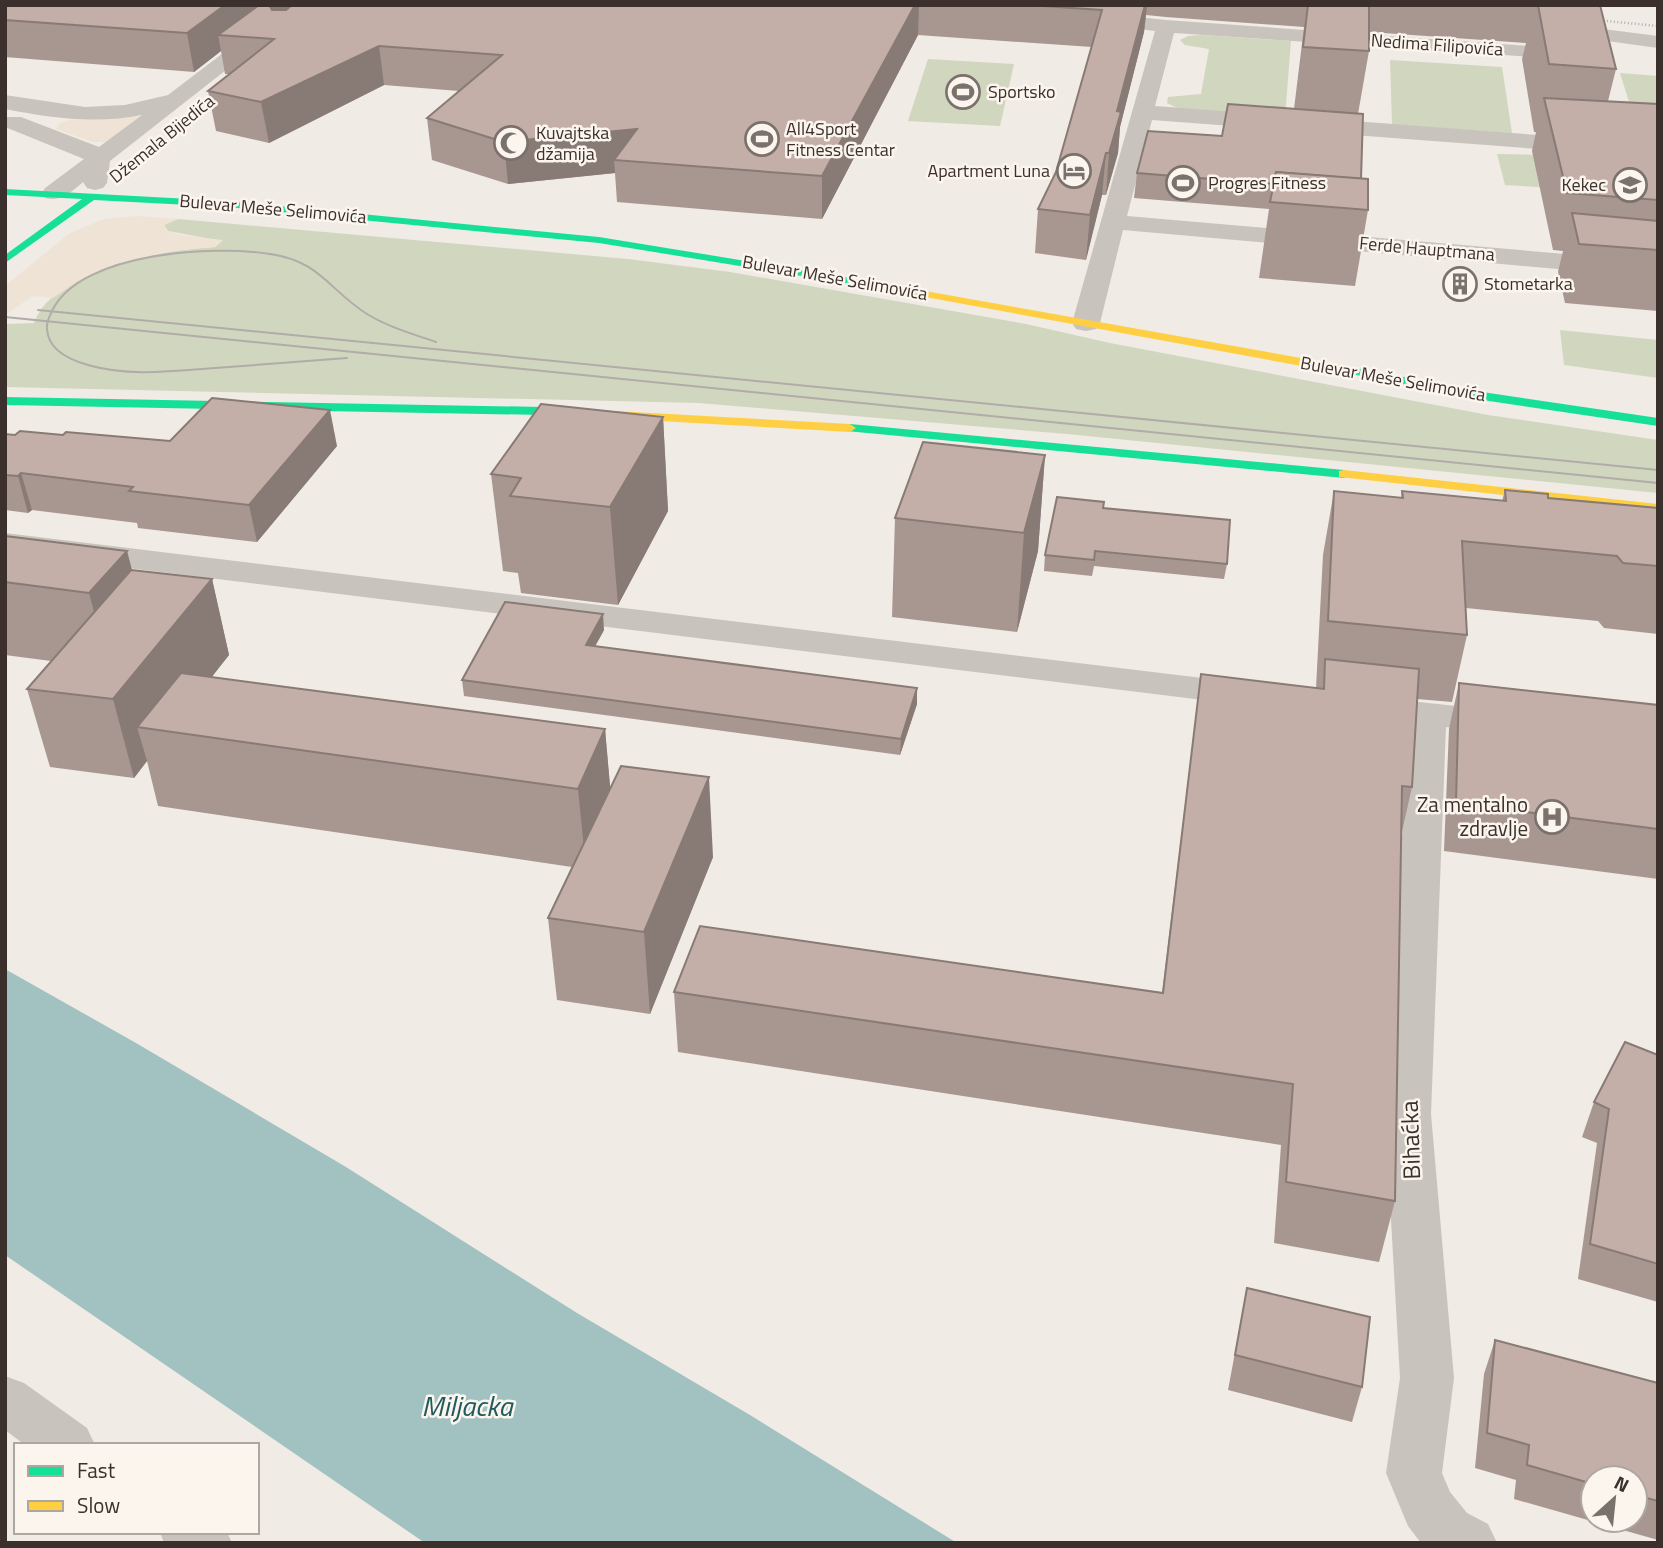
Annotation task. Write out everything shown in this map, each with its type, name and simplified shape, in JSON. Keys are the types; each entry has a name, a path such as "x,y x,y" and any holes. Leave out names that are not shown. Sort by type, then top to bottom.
{"main road":[{"name":"Bulevar Meše Selimovića","path":"5,192 227,204 599,240 799,271 1475,394 1658,422"},
{"name":"Džemala Bijedića","path":"33,208 54,194"},
{"name":"Džemala Bijedića","path":"5,260 93,196"},
{"path":"5,401 526,410 752,421 1164,456 1658,508"}],"street":[{"name":"Džemala Bijedića","path":"54,194 182,92 306,13"},
{"name":"Džemala Bijedića","path":"204,105 306,13"},
{"name":"Nedima Filipovića","path":"1071,15 1166,26 1658,61"},
{"path":"1086,323 1166,26"},
{"path":"1537,26 1658,41"},
{"path":"1575,32 1596,56"},
{"name":"Džemala Bijedića","path":"5,102 66,113 99,114 142,108 182,92"},
{"path":"1141,112 1658,151"},
{"name":"Džemala Bijedića","path":"5,119 71,143 99,159"},
{"name":"Džemala Bijedića","path":"93,196 99,159"},
{"name":"Džemala Bijedića","path":"93,196 122,172"},
{"name":"Ferde Hauptmana","path":"1112,222 1658,270"},
{"path":"5,543 1281,698"},
{"path":"1335,704 1532,725"},
{"name":"Bihaćka","path":"1428,714 1408,1114 1427,1378 1414,1473 1427,1508 1447,1531 1468,1543"},
{"path":"8,1406 65,1443"}],"green space":[{"path":"1188,36 1291,41 1285,117 1179,109 1167,103 1168,97 1201,94 1209,49 1185,45 1180,40"},
{"name":"Sportsko","path":"928,59 1014,64 1000,126 908,121"},
{"path":"1390,60 1502,67 1512,133 1392,125"},
{"path":"1620,73 1658,76 1658,141 1641,140"},
{"path":"1497,154 1548,155 1554,188 1505,185"},
{"path":"178,219 628,259 730,272 1026,324 1110,343 1488,415 1658,440 1658,493 1067,434 699,403 5,387 5,324 34,323 46,304 64,288 113,265 168,252 215,247 222,241 168,231 164,225"},
{"path":"1560,330 1658,340 1658,378 1564,365"}],"shaded area":[{"path":"135,114 139,117 106,142 93,142 56,129 60,123 69,120"},
{"path":"137,216 178,219 164,225 168,231 223,240 215,247 170,251 118,263 78,281 53,298 33,296 5,315 5,286 70,233 104,219"}],"water":[{"name":"Miljacka","path":"5,969 346,1167 577,1313 750,1415 957,1543 425,1543 5,1255"}],"building":[{"path":"5,5 225,5 187,33 5,20"},
{"path":"259,5 269,5 272,10 286,10 292,5 915,5 822,176 614,160 637,129 504,142 427,118 502,55 379,46 261,102 208,91 274,39 218,35"},
{"path":"1028,5 1145,5 1117,111 1121,112 1109,153 1106,153 1090,215 1038,209 1056,172 1102,10"},
{"path":"1308,5 1369,5 1369,51 1303,47"},
{"path":"1538,5 1600,5 1616,69 1549,64"},
{"path":"1544,98 1658,104 1658,200 1567,193"},
{"path":"1228,104 1363,114 1361,179 1276,172 1274,184 1137,173 1148,131 1222,136"},
{"path":"1276,172 1368,179 1368,210 1270,202"},
{"path":"1572,213 1658,221 1658,250 1579,244"},
{"path":"212,398 330,410 249,505 129,491 133,487 21,473 18,476 5,475 5,434 15,435 20,431 63,435 66,432 170,441"},
{"path":"541,404 663,417 610,507 510,496 521,478 491,474"},
{"path":"923,442 1045,455 1024,533 895,518"},
{"path":"1505,490 1548,494 1548,498 1658,508 1658,566 1623,563 1617,556 1462,541 1467,635 1328,621 1334,491 1403,498 1402,491 1506,501"},
{"path":"1057,497 1104,502 1103,508 1230,520 1227,564 1095,551 1094,560 1045,555"},
{"path":"5,536 127,551 89,593 5,582"},
{"path":"131,570 212,579 113,699 27,689"},
{"path":"505,602 603,614 586,645 917,688 901,739 462,680"},
{"path":"1325,659 1419,669 1412,787 1402,786 1395,1201 1286,1182 1293,1084 674,992 700,926 1163,993 1201,674 1324,689"},
{"path":"181,673 605,729 578,789 137,727"},
{"path":"1459,683 1658,705 1658,829 1456,803"},
{"path":"621,766 709,777 644,932 548,918"},
{"path":"1625,1042 1658,1055 1658,1264 1590,1244 1609,1109 1594,1102"},
{"path":"1247,1288 1370,1317 1362,1387 1235,1355"},
{"path":"1495,1340 1658,1383 1658,1501 1649,1499 1649,1464 1579,1464 1579,1480 1527,1465 1529,1445 1487,1433"}],"tram line":[{"path":"52,311 69,290 92,275 120,264 185,252 246,251 270,254 301,263 375,319 436,342"},
{"path":"38,310 52,311"},
{"path":"47,321 52,311"},
{"path":"52,311 1658,470"},
{"path":"5,317 47,321"},
{"path":"47,321 1658,483"},
{"path":"47,321 48,336 61,353 81,363 119,371 167,372 347,358"}],"railway":[{"path":"1586,19 1658,26"}],"traffic: fast":[{"path":"5,192 227,204 599,240 869,284"},
{"path":"5,260 93,196"},
{"path":"1340,369 1489,397 1658,422"},
{"path":"5,401 543,411"},
{"path":"850,428 1344,474"}],"traffic: slow":[{"path":"869,284 1340,369"},
{"path":"543,411 850,428"},
{"path":"1344,474 1658,508"}],"place":[{"name":"Sportsko","path":"963,92"},
{"name":"All4Sport Fitness Centar","path":"762,139"},
{"name":"Kuvajtska džamija","path":"511,143"},
{"name":"Apartment Luna","path":"1074,171"},
{"name":"Progres Fitness","path":"1183,183"},
{"name":"Kekec","path":"1630,185"},
{"name":"Stometarka","path":"1460,284"},
{"name":"Za mentalno zdravlje","path":"1552,817"}]}
